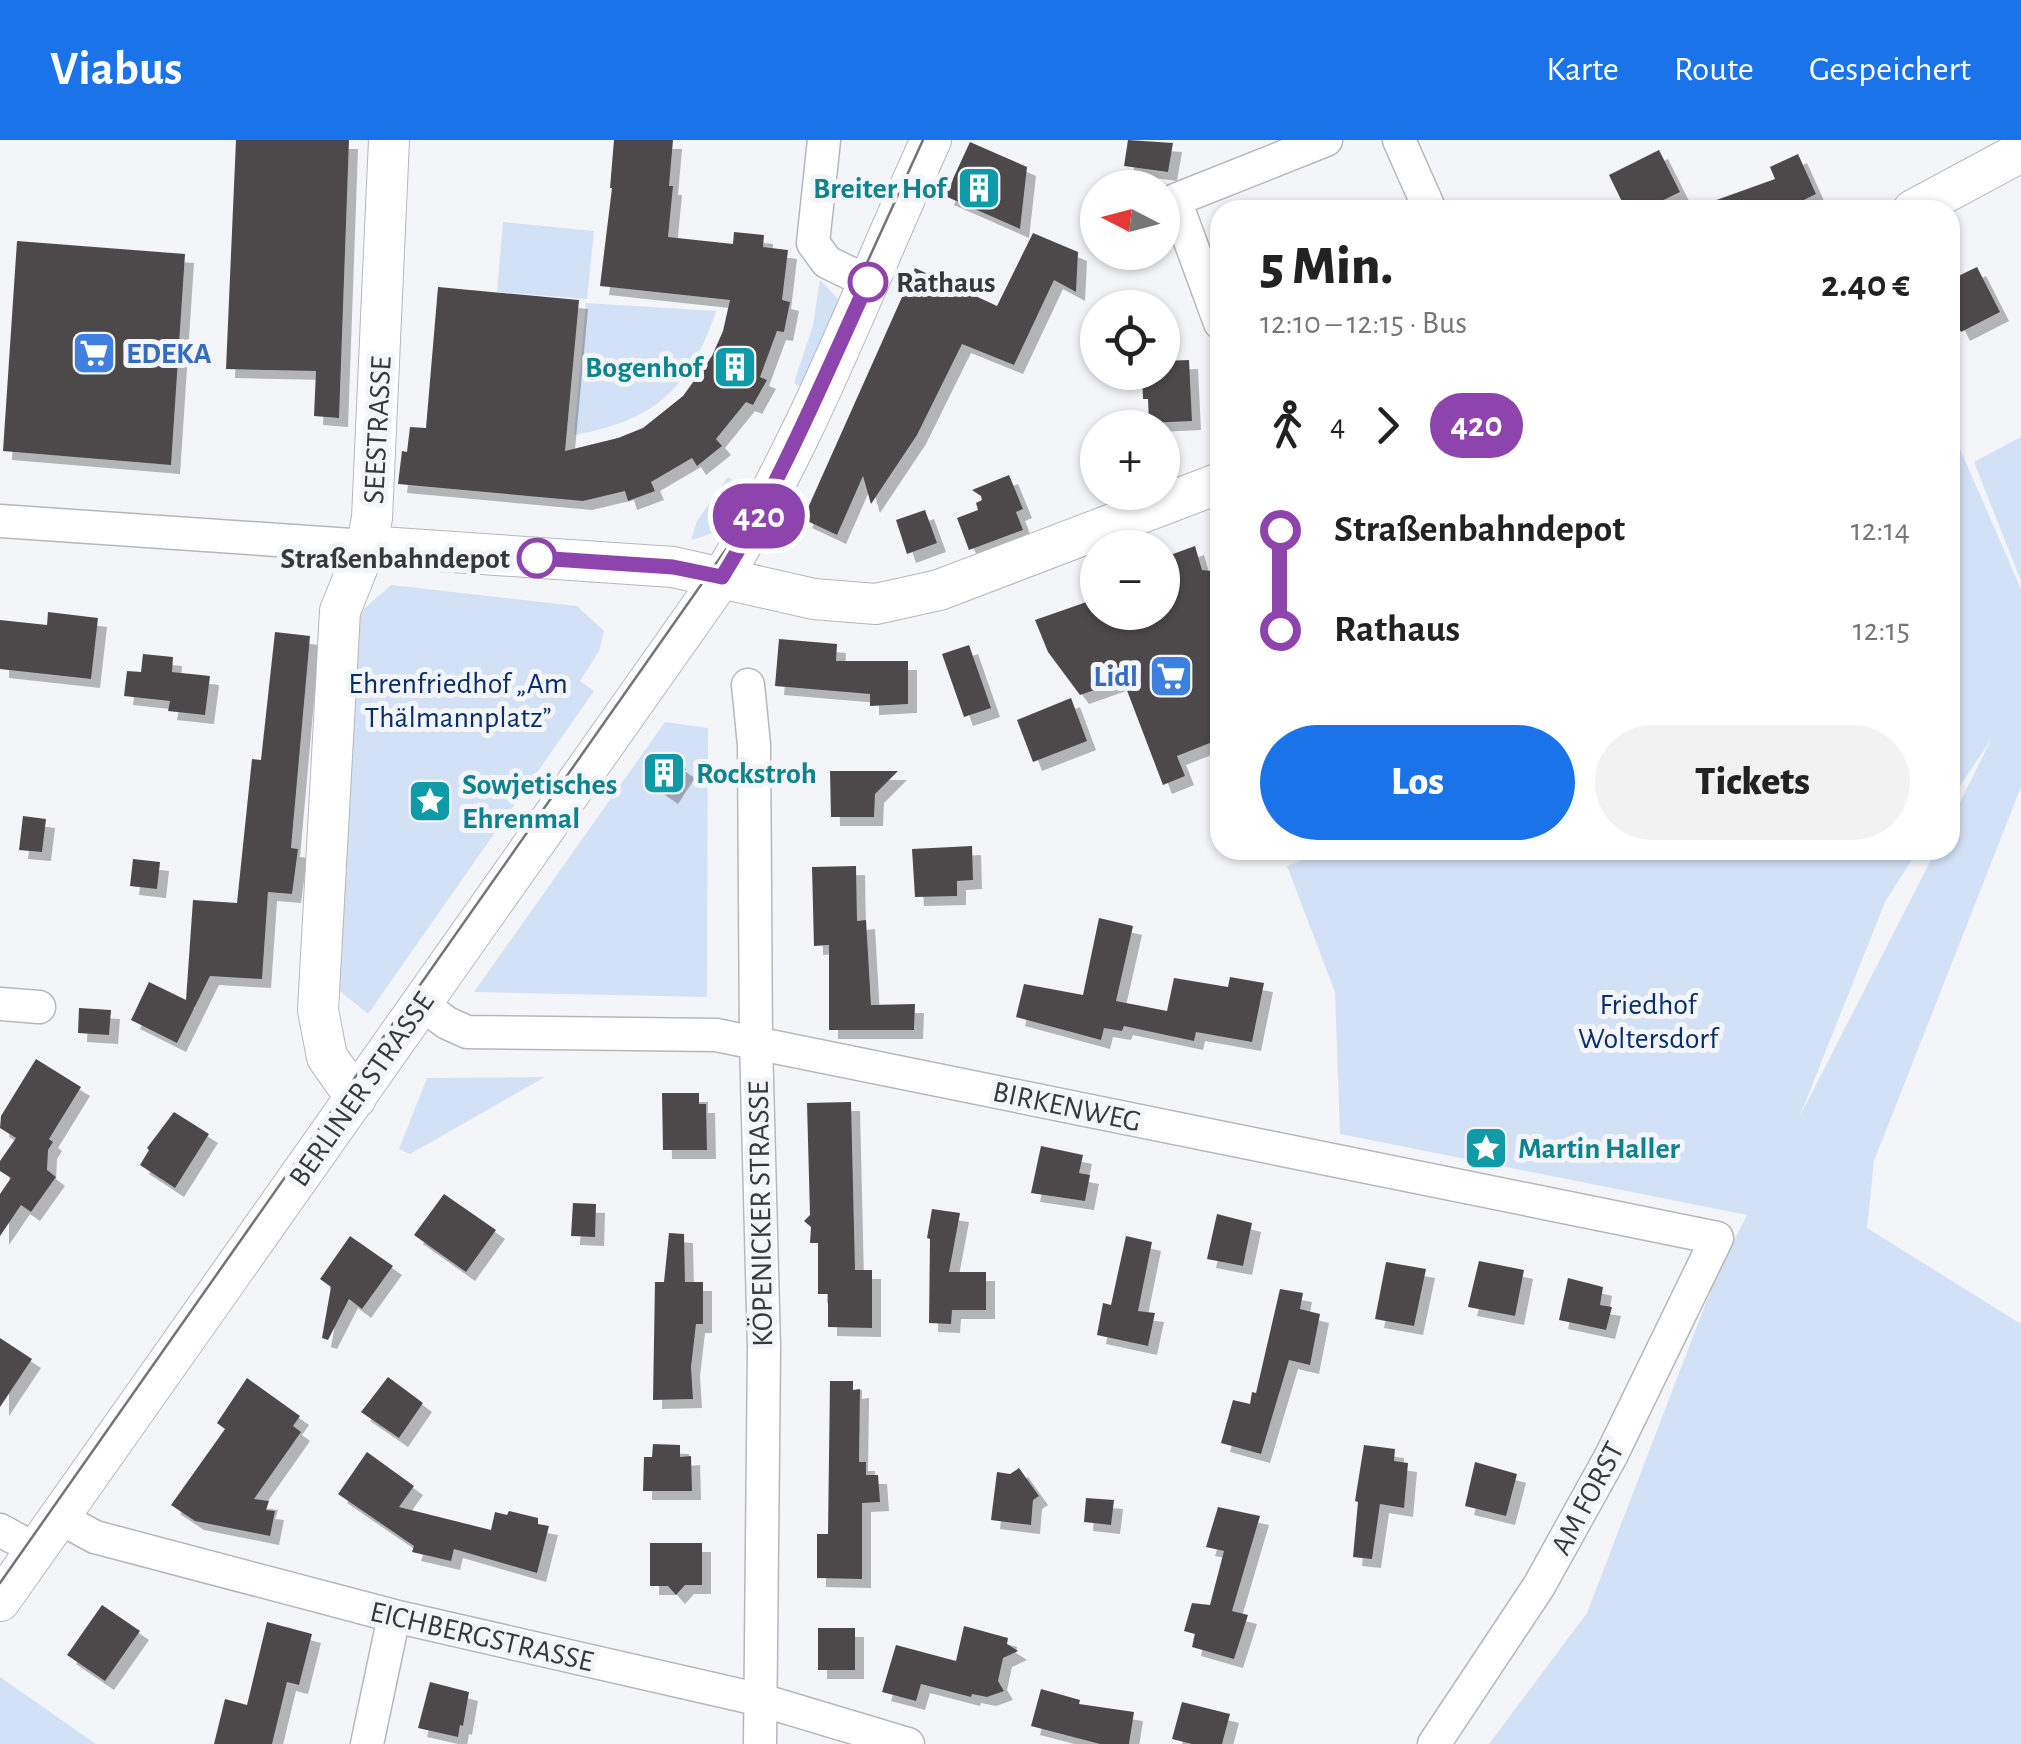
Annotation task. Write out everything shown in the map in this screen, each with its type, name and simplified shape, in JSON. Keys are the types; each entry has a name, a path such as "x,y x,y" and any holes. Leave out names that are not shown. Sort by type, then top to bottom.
{"street":[{"name":"SEESTRASSE","path":"345,1084 323,1046 318,1010 340,620 372,518 389,140"},
{"path":"824,140 813,243 827,262 868,282"},
{"name":"BERLINER STRASSE","path":"0,1601 60,1518 345,1084 420,1004 722,577 777,479 931,140"},
{"path":"1210,296 1175,200 1326,140"},
{"path":"1399,140 1426,200"},
{"path":"1931,200 2021,152"},
{"path":"0,521 664,566 814,599 876,604 939,590 1210,487"},
{"name":"KÖPENICKER STRASSE","path":"748,685 754,745 764,1348 760,1744"},
{"path":"0,1004 38,1007"},
{"name":"BIRKENWEG","path":"420,1004 467,1032 716,1034 1717,1238"},
{"name":"AM FORST","path":"1434,1744 1539,1586 1611,1456 1717,1238"},
{"name":"EICHBERGSTRASSE","path":"60,1518 86,1535 394,1616 761,1700 908,1744"},
{"path":"0,1530 36,1550"},
{"path":"367,1744 394,1616"}],"green space":[{"path":"503,222 594,231 587,299 497,292"},
{"path":"820,280 840,301 804,389 794,383 813,325"},
{"path":"586,303 716,311 694,361 665,397 626,421 574,435"},
{"path":"2021,437 2021,581 1974,462"},
{"name":"Friedhof Woltersdorf","path":"1960,449 2021,589 2021,787 1874,1161 1867,1228 2021,1324 2021,1744 1489,1744 1587,1613 1717,1274 1747,1215 1340,1134 1335,992 1287,866 1303,860 1912,860 1885,902 1799,1118 1931,860 1960,860 1960,802 1992,738 1960,786"},
{"path":"728,477 751,491 727,523 691,540 697,521"},
{"name":"Ehrenfriedhof „Am Thälmannplatz”","path":"391,585 577,606 604,631 599,651 580,681 594,691 368,1014 335,987 356,616"},
{"path":"665,722 708,728 707,997 474,992"},
{"path":"545,1077 410,1154 399,1149 427,1078"},
{"path":"0,1677 96,1744 0,1744"}],"building":[{"path":"236,140 349,140 339,418 314,416 316,371 226,369"},
{"path":"614,140 673,140 668,237 733,244 734,232 764,235 763,247 788,250 782,300 790,302 784,332 777,331 760,377 767,380 753,405 746,402 716,439 722,446 697,466 692,458 651,482 655,491 628,501 625,491 583,501 398,484 410,427 426,428 438,287 579,300 565,451 643,428 683,396 712,356 730,300 600,286"},
{"path":"1128,140 1173,143 1168,170 1124,166"},
{"name":"Breiter Hof","path":"970,142 1027,167 1020,229 945,196"},
{"path":"1659,150 1680,192 1664,200 1621,200 1609,175"},
{"path":"1798,154 1816,194 1804,200 1716,200 1775,179 1770,167"},
{"path":"1033,233 1078,252 1076,292 1054,280 1014,365 962,344 917,435 871,504 863,476 837,535 803,519 915,268 997,306"},
{"name":"EDEKA","path":"17,241 185,254 171,465 3,451"},
{"path":"1977,267 2000,312 1961,332 1960,330 1960,275"},
{"path":"1180,360 1189,360 1192,421 1180,422 1180,410 1148,410 1148,399 1143,399 1143,390 1180,390"},
{"path":"1009,475 1023,509 1016,512 1023,530 969,550 957,518 978,510 976,503 982,500 981,496 972,490"},
{"path":"925,510 937,543 907,554 896,520"},
{"name":"Lidl","path":"1195,546 1202,570 1210,571 1210,743 1177,756 1185,776 1163,785 1123,680 1080,695 1048,652 1035,620 1080,604 1080,630 1180,630 1180,551"},
{"path":"48,612 98,618 91,679 0,669 0,620 47,625"},
{"path":"275,632 310,636 291,848 298,849 292,894 268,892 262,979 210,976 177,1043 131,1020 149,982 186,1000 193,900 237,903 252,759 261,760"},
{"path":"779,639 837,644 836,661 908,661 908,704 870,706 870,694 775,686"},
{"path":"969,645 991,708 964,717 942,654"},
{"path":"143,654 173,657 172,672 210,676 205,715 168,711 170,701 124,696 127,671 141,672"},
{"path":"1071,698 1087,741 1033,762 1017,720"},
{"name":"Rockstroh","path":"660,752 686,769 669,795 643,777"},
{"path":"830,771 898,771 875,794 874,817 831,817"},
{"path":"23,816 46,819 42,852 19,850"},
{"path":"972,846 973,880 957,881 957,896 915,897 912,849"},
{"path":"133,859 160,862 157,889 130,886"},
{"path":"856,866 857,921 866,920 871,1005 915,1004 914,1030 829,1030 829,945 814,946 812,867"},
{"path":"1099,918 1133,926 1116,1001 1167,1011 1174,978 1228,987 1230,977 1264,983 1252,1042 1196,1032 1194,1041 1124,1026 1122,1031 1104,1028 1101,1040 1016,1017 1024,984 1083,995"},
{"path":"79,1008 111,1010 109,1035 78,1033"},
{"path":"36,1059 81,1087 49,1139 53,1142 48,1150 47,1170 56,1177 31,1212 21,1205 0,1236 0,1194 11,1178 0,1171 0,1161 16,1138 0,1128 1,1116"},
{"path":"662,1093 699,1093 699,1104 706,1104 707,1150 663,1150"},
{"path":"851,1102 855,1270 872,1270 872,1328 828,1327 828,1294 818,1294 818,1243 810,1243 811,1227 804,1221 810,1215 807,1103"},
{"path":"174,1112 209,1134 175,1188 140,1165 147,1148"},
{"path":"1041,1146 1083,1155 1079,1173 1090,1175 1085,1201 1031,1193"},
{"path":"444,1194 496,1230 466,1272 414,1235"},
{"path":"573,1203 596,1204 595,1237 571,1236"},
{"path":"932,1209 960,1213 949,1272 986,1272 986,1310 952,1310 951,1324 929,1323 927,1238"},
{"path":"1217,1214 1252,1223 1243,1266 1207,1259"},
{"path":"669,1233 684,1234 685,1282 703,1282 703,1324 696,1324 691,1367 693,1399 653,1400 655,1282 664,1282"},
{"path":"350,1236 393,1266 362,1309 349,1299 328,1340 322,1338 331,1287 320,1279"},
{"path":"1126,1236 1152,1242 1138,1311 1155,1313 1148,1346 1097,1335 1103,1303 1111,1305"},
{"path":"1479,1261 1524,1270 1515,1316 1468,1307"},
{"path":"1386,1262 1426,1269 1414,1326 1375,1319"},
{"path":"1568,1278 1603,1287 1600,1305 1612,1307 1606,1330 1559,1320"},
{"path":"1280,1289 1303,1293 1300,1309 1320,1314 1310,1365 1289,1360 1261,1454 1221,1443 1233,1400 1250,1404 1252,1392 1256,1393"},
{"path":"0,1338 32,1359 0,1407"},
{"path":"388,1377 423,1403 399,1438 361,1412"},
{"path":"247,1378 300,1416 293,1426 301,1432 254,1499 269,1501 266,1510 275,1511 270,1536 195,1521 171,1505 225,1429 217,1423"},
{"path":"830,1381 853,1381 853,1390 860,1389 859,1462 866,1462 866,1475 878,1475 880,1502 862,1503 862,1579 817,1578 817,1534 828,1534"},
{"path":"653,1444 680,1445 680,1457 691,1456 692,1491 643,1491 644,1457 652,1457"},
{"path":"1364,1445 1395,1449 1394,1461 1408,1463 1404,1508 1380,1504 1372,1559 1353,1557 1358,1502 1355,1501"},
{"path":"367,1452 414,1486 399,1507 491,1530 495,1512 538,1518 538,1524 549,1526 537,1573 454,1549 451,1561 412,1552 414,1546 338,1494"},
{"path":"1475,1462 1517,1474 1506,1516 1465,1506"},
{"path":"1019,1468 1039,1496 1033,1500 1031,1525 991,1520 997,1472 1010,1474"},
{"path":"1086,1498 1114,1500 1111,1525 1084,1522"},
{"path":"1218,1507 1260,1516 1232,1611 1248,1615 1234,1659 1192,1647 1195,1634 1184,1631 1192,1603 1210,1605 1224,1551 1206,1547"},
{"path":"650,1543 702,1543 702,1585 685,1585 676,1595 668,1586 650,1586"},
{"path":"102,1605 140,1631 105,1681 67,1655"},
{"path":"267,1622 312,1634 299,1685 287,1682 272,1744 214,1744 225,1699 247,1705"},
{"path":"964,1626 1008,1638 1007,1644 1018,1651 1003,1658 998,1681 1004,1691 971,1697 921,1684 916,1701 882,1692 896,1645 956,1661"},
{"path":"818,1628 855,1628 855,1670 818,1670"},
{"path":"430,1682 469,1692 458,1737 418,1728"},
{"path":"1041,1689 1080,1700 1079,1704 1134,1712 1129,1744 1100,1744 1031,1726"},
{"path":"1182,1702 1230,1714 1222,1744 1172,1739"}],"tram line":[{"path":"0,1583 736,535 777,460 923,140"}],"bus line":[{"name":"420","path":"537,558 673,567 722,577 758,518 868,282"}],"place":[{"name":"Breiter Hof","path":"979,188"},
{"name":"Rathaus","path":"868,282"},
{"name":"EDEKA","path":"94,353"},
{"name":"Bogenhof","path":"735,367"},
{"name":"Straßenbahndepot","path":"537,558"},
{"name":"Lidl","path":"1171,676"},
{"name":"Rockstroh","path":"664,773"},
{"name":"Sowjetisches Ehrenmal","path":"430,801"},
{"name":"Martin Haller","path":"1486,1148"}]}
